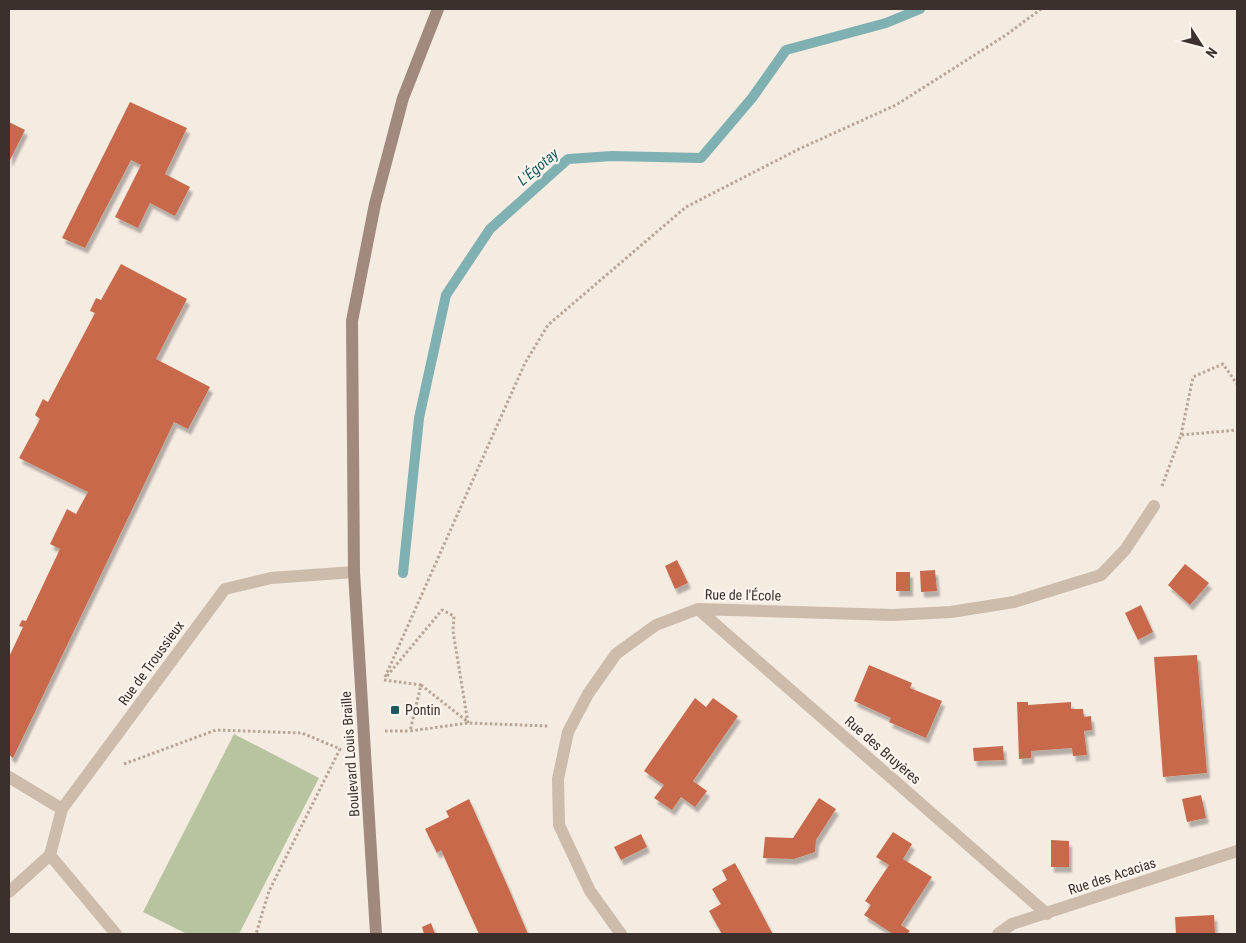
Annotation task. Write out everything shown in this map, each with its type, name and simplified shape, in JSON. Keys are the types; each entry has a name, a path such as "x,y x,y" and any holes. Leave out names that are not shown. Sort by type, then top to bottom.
{"main road":[{"name":"Boulevard Louis Braille","path":"376,934 354,572 352,320 375,204 402,98 438,9"}],"street":[{"name":"Rue de l'École","path":"621,934 590,891 559,825 558,779 568,732 588,694 616,654 656,625 698,609 893,614 951,612 1014,602 1101,575 1125,550 1154,506"},
{"name":"Rue de Troussieux","path":"62,809 224,589 271,578 354,572"},
{"name":"Rue des Bruyères","path":"698,609 1047,914"},
{"path":"9,777 62,809 50,855 9,892"},
{"name":"Rue des Acacias","path":"998,934 1012,924 1237,851"},
{"path":"50,855 116,934"}],"path":[{"path":"383,680 525,363 548,325 686,207 801,148 896,105 1006,35 1041,9"},
{"path":"1154,506 1181,435 1193,377 1223,364 1237,384"},
{"path":"1181,435 1237,430"},
{"path":"383,680 442,610 454,616 452,630 468,723"},
{"path":"383,680 421,685 468,723"},
{"path":"421,685 410,730 468,723 544,724 568,732"},
{"path":"122,764 216,730 302,733 340,749 269,891 256,934"}],"green space":[{"path":"234,734 319,778 239,934 187,934 143,912"}],"building":[{"path":"130,102 187,128 165,174 190,187 175,216 150,203 138,228 115,217 141,165 131,160 85,248 62,238"},
{"path":"9,122 25,130 9,162"},
{"path":"121,264 187,299 156,359 210,387 188,429 174,422 13,758 9,755 9,657 23,627 19,626 22,620 26,621 60,549 50,544 67,509 76,514 88,492 19,458 40,419 35,415 43,399 48,402 95,313 90,311 96,298 101,300"},
{"path":"677,560 688,583 675,589 665,566"},
{"path":"1185,564 1209,583 1190,605 1168,585"},
{"path":"935,570 937,591 921,592 920,571"},
{"path":"896,572 910,572 910,591 896,591"},
{"path":"1141,605 1153,632 1138,640 1125,613"},
{"path":"1197,655 1207,773 1163,777 1154,657"},
{"path":"869,665 912,683 910,688 942,701 926,738 889,722 891,718 854,701"},
{"path":"695,698 706,707 713,698 738,716 693,781 707,791 695,807 681,797 672,810 654,798 664,785 644,771"},
{"path":"1017,702 1028,702 1028,705 1071,702 1071,709 1083,709 1084,717 1091,716 1092,730 1084,731 1087,755 1073,756 1072,748 1031,751 1031,758 1019,759"},
{"path":"1003,746 1004,760 974,761 973,748"},
{"path":"1201,795 1206,818 1187,822 1182,799"},
{"path":"819,798 836,809 816,840 815,852 794,859 763,858 765,837 793,838"},
{"path":"469,799 528,934 479,934 441,850 437,853 425,829 449,817 446,811"},
{"path":"893,832 912,844 903,859 932,877 901,925 910,931 907,934 893,934 864,915 871,905 865,901 889,865 876,857"},
{"path":"641,834 647,847 621,860 614,847"},
{"path":"1051,840 1069,841 1069,867 1051,867"},
{"path":"735,863 773,934 722,934 709,911 721,904 712,889 727,880 722,870"},
{"path":"1214,915 1215,934 1176,934 1175,917"},
{"path":"431,923 435,934 424,934 422,927"}],"waterway":[{"name":"L'Égotay","path":"403,573 419,418 446,295 490,229 568,159 612,156 701,158 752,98 786,50 886,23 920,9"}],"place":[{"name":"Pontin","path":"395,710"}]}
